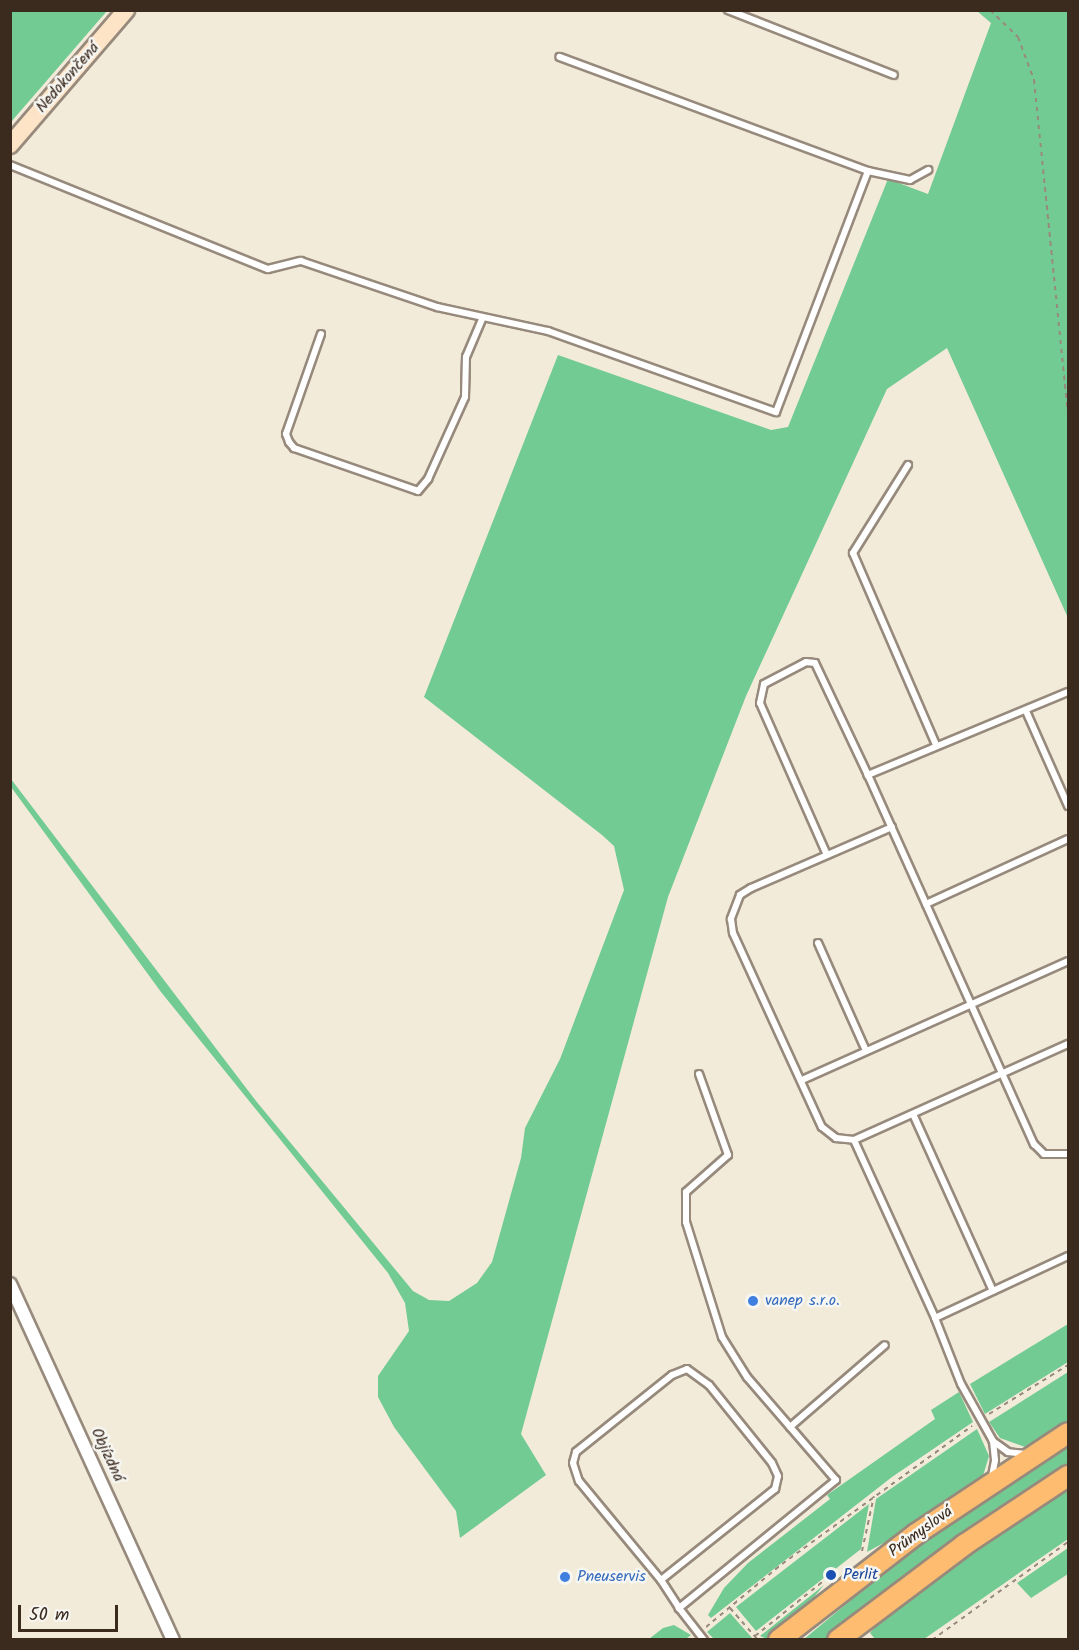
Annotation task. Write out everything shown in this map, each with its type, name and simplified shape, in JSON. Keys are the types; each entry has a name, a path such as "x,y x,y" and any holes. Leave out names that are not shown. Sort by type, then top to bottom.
{"main road":[{"name":"Průmyslová","path":"779,1640 986,1486 1068,1433"},
{"path":"838,1640 964,1545 1068,1476"}],"street":[{"name":"Nedokončená","path":"10,145 126,10"},
{"name":"Objízdná","path":"10,1284 173,1640"}],"lane":[{"path":"728,10 894,75"},
{"path":"559,57 868,171 910,180 928,170"},
{"path":"10,165 268,268 301,261 437,307 548,331 776,412 868,171"},
{"path":"321,334 286,434 289,442 294,448 418,491 428,479 465,397 466,357 483,317"},
{"path":"908,465 853,553 936,745"},
{"path":"827,855 760,703 764,684 806,662 815,663 1038,1150 1052,1156 1068,1154"},
{"path":"868,775 1068,692"},
{"path":"1026,711 1068,806"},
{"path":"891,827 740,896 731,919 733,933 826,1132 836,1138 854,1140 1068,1044"},
{"path":"926,904 1068,839"},
{"path":"818,943 866,1051"},
{"path":"802,1080 1068,961"},
{"path":"678,1608 836,1480 747,1377 722,1337 686,1222 686,1192 728,1155 699,1074"},
{"path":"913,1114 993,1290"},
{"path":"854,1140 935,1318 941,1340 980,1420 993,1441 1008,1452 1038,1452"},
{"path":"935,1318 1068,1256"},
{"path":"790,1427 885,1345"},
{"path":"662,1580 776,1489 778,1476 772,1463 709,1385 687,1369 672,1375 576,1452 573,1463 579,1481 662,1580 678,1608 704,1640"},
{"path":"986,1486 994,1470 993,1441"}],"path":[{"path":"990,10 1018,37 1034,80 1068,412"},
{"path":"704,1628 874,1496 980,1420 1068,1365"},
{"path":"862,1551 874,1496"},
{"path":"932,1640 1068,1542"},
{"path":"730,1608 756,1638 826,1579"}],"green space":[{"path":"10,11 107,11 11,122"},
{"path":"977,11 1068,11 1068,618 947,348 887,389 746,696 668,897 521,1434 546,1475 460,1538 456,1511 394,1427 378,1397 378,1376 409,1331 405,1303 388,1273 161,992 11,787 11,779 256,1101 413,1291 429,1300 449,1301 477,1283 492,1262 521,1158 525,1128 560,1059 624,890 614,846 424,697 558,355 771,430 788,427 888,179 928,194 991,23"},
{"path":"1068,1324 1068,1362 985,1414 970,1384"},
{"path":"1068,1372 1068,1424 1025,1447 1000,1438 989,1422"},
{"path":"959,1392 973,1422 892,1477 711,1618 708,1615 724,1588 748,1563 830,1499 827,1495 935,1419 931,1410"},
{"path":"977,1429 989,1456 983,1476 911,1528 867,1552 876,1499"},
{"path":"1068,1443 1068,1468 825,1639 803,1640 929,1535"},
{"path":"1068,1487 1068,1539 924,1639 875,1639 870,1633 888,1611"},
{"path":"869,1504 861,1549 756,1631 736,1607"},
{"path":"1068,1548 1068,1574 1031,1598 1017,1583"},
{"path":"824,1585 806,1607 767,1639 760,1636"},
{"path":"730,1613 753,1639 714,1639 707,1632"},
{"path":"674,1625 691,1635 686,1639 649,1639 663,1628"}],"place":[{"name":"vanep s.r.o.","path":"753,1301"},
{"name":"Perlit","path":"831,1575"},
{"name":"Pneuservis","path":"565,1577"}]}
